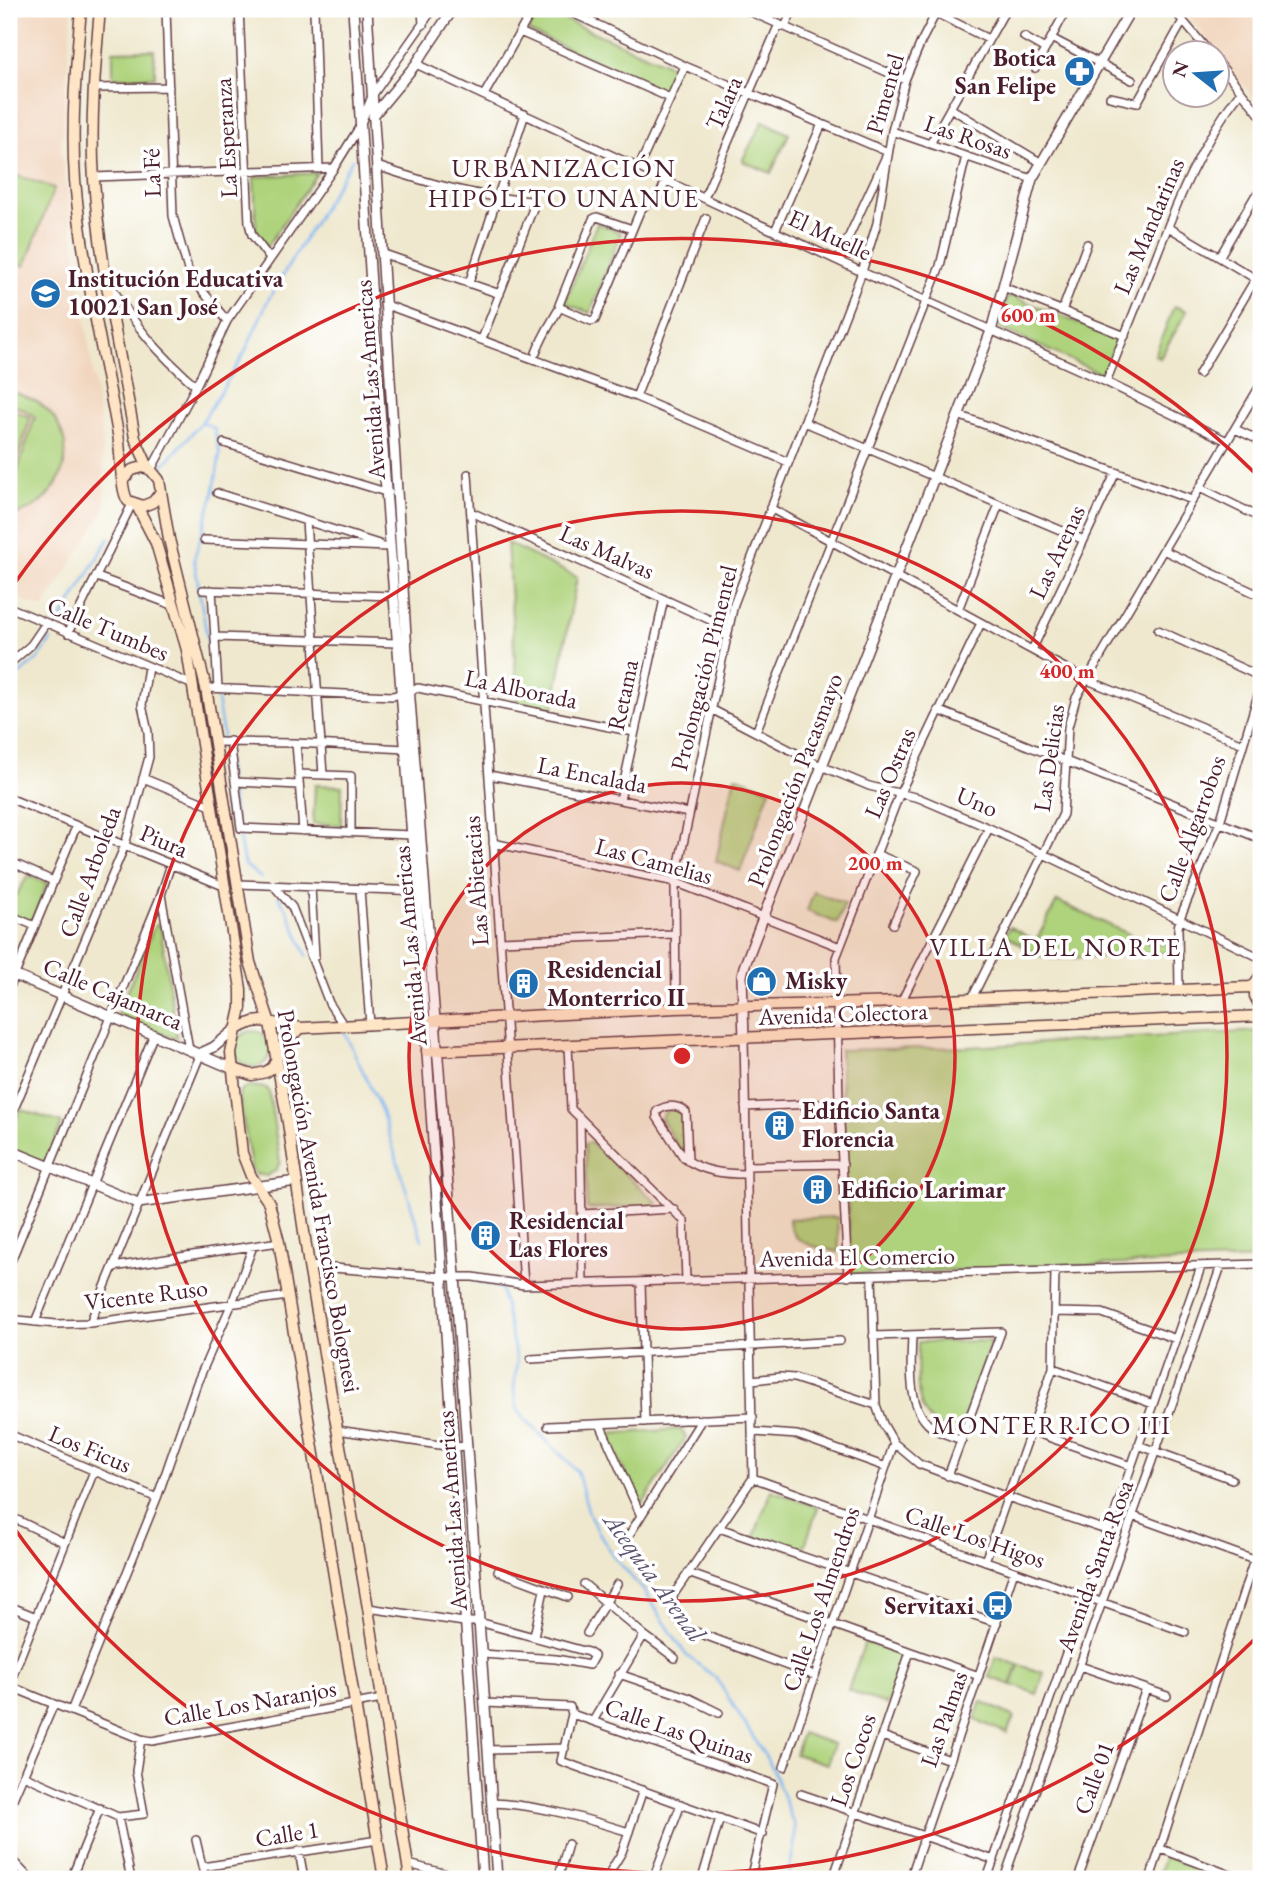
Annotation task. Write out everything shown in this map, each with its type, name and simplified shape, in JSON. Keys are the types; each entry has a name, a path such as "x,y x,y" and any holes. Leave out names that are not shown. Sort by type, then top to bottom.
{"main road":[{"path":"81,9 75,89 75,181 81,231 120,442 124,479 122,491 135,505 148,505 160,493 159,480 150,469 135,438 107,280 94,177 93,88 100,9"},
{"path":"124,479 132,470 143,467 150,469"},
{"name":"Prolongación Avenida Francisco Bolognesi","path":"160,493 206,688 250,962 270,1023 277,1059 410,1879"},
{"name":"Prolongación Avenida Francisco Bolognesi","path":"135,505 152,532 175,606 193,685 241,989 241,1009 231,1053 231,1068 242,1153 245,1165 272,1211 279,1242 384,1879"},
{"path":"1261,974 1255,985 1255,996 1261,1008"},
{"name":"Avenida Colectora","path":"344,1026 676,1008 901,1002 1255,985"},
{"name":"Avenida Colectora","path":"427,1051 1261,1016"},
{"name":"Calle Cajamarca","path":"236,1029 253,1022 301,1028 344,1026"},
{"path":"277,1059 285,1042 301,1028"},
{"name":"Calle Cajamarca","path":"231,1068 244,1074 259,1074 273,1067 277,1059"}],"street":[{"name":"La Fé","path":"166,9 173,216 188,270 227,321"},
{"name":"La Esperanza","path":"239,9 246,171 252,235 270,259"},
{"path":"314,9 320,169"},
{"name":"Avenida Las Americas","path":"354,9 389,547 397,643 405,692 405,749 412,835 420,891"},
{"name":"Avenida Las Americas","path":"367,9 405,692 430,1022 427,1051 483,1879"},
{"path":"422,9 423,25"},
{"path":"150,469 196,386 227,321 334,168 360,125 372,96 433,9"},
{"path":"360,125 373,116 416,64 453,9"},
{"path":"484,95 533,9"},
{"path":"564,9 685,66 888,152"},
{"path":"744,9 905,80"},
{"name":"Talara","path":"704,198 750,93 793,9"},
{"path":"918,9 936,12 989,39"},
{"path":"930,144 1006,9"},
{"path":"1035,68 1067,9"},
{"name":"Prolongación Pacasmayo","path":"753,1478 742,976 762,916 991,331 1032,179 1131,9"},
{"path":"1173,9 1197,38"},
{"name":"Pimentel","path":"863,272 877,223 892,131 905,80 936,12"},
{"path":"1110,97 1138,103 1183,21"},
{"path":"520,32 670,98"},
{"path":"1024,37 1045,49"},
{"path":"1051,38 1132,80"},
{"name":"El Muelle","path":"416,64 1106,382 1227,441"},
{"path":"639,167 685,66"},
{"path":"1232,80 1261,116"},
{"path":"93,88 169,88"},
{"name":"Las Mandarinas","path":"1106,382 1168,227 1204,146 1241,91"},
{"path":"950,108 1040,162"},
{"path":"468,283 525,114"},
{"path":"775,231 822,124"},
{"name":"Las Rosas","path":"892,131 1032,179"},
{"name":"Pimentel","path":"838,260 888,152"},
{"path":"756,732 870,450 940,266 966,156"},
{"path":"377,166 443,187 497,199 531,201 534,206 482,339"},
{"path":"94,177 334,168"},
{"path":"559,307 595,320 640,211 648,202 658,199 666,180"},
{"path":"1220,257 1255,196"},
{"path":"536,354 545,328 551,324 559,307 593,219 597,217 632,229"},
{"path":"636,397 706,218"},
{"path":"1168,227 1258,280 1199,374"},
{"path":"1062,311 1087,244"},
{"path":"381,253 500,294"},
{"name":"Prolongación Pimentel","path":"676,1008 675,882 728,628 737,595 863,272"},
{"path":"107,280 150,343 196,386"},
{"path":"1003,287 1125,336"},
{"path":"384,304 636,397 788,462"},
{"name":"Las Delicias","path":"972,998 1063,814 1068,727 1071,713 1086,679 1261,384"},
{"path":"958,415 1192,500"},
{"path":"804,422 1084,540"},
{"path":"1235,429 1261,441"},
{"path":"224,443 396,494"},
{"name":"Las Arenas","path":"1032,650 1116,472"},
{"name":"Las Abietacias","path":"468,474 524,1285"},
{"path":"1199,488 1261,518"},
{"path":"217,492 389,547"},
{"path":"68,634 135,505"},
{"path":"958,610 999,505"},
{"path":"770,508 1086,679 1243,744"},
{"name":"Las Malvas","path":"471,512 728,628"},
{"path":"306,521 323,775"},
{"path":"204,540 389,547"},
{"path":"1163,550 1261,596"},
{"path":"97,577 175,606"},
{"path":"203,590 393,596"},
{"path":"212,590 218,688"},
{"name":"Retama","path":"620,800 664,599"},
{"name":"Calle Tumbes","path":"9,607 193,685"},
{"path":"9,664 31,645 46,623"},
{"name":"Las Ostras","path":"848,1277 835,968 840,947 900,793 981,623"},
{"path":"1158,631 1261,677"},
{"path":"215,637 397,643"},
{"name":"Calle Arboleda","path":"9,1121 125,845 150,746 142,705 148,667"},
{"name":"Calle Algarrobos","path":"1179,989 1180,918 1220,822 1261,685"},
{"name":"La Alborada","path":"206,688 393,696 418,688 634,732"},
{"name":"Uno","path":"711,709 821,766 869,786 919,798 1045,853 1261,958"},
{"path":"938,710 1261,838"},
{"path":"215,742 230,740 405,749"},
{"path":"230,740 240,828 412,835"},
{"path":"296,743 303,831"},
{"path":"298,774 351,776 351,832"},
{"name":"La Encalada","path":"489,775 689,813"},
{"path":"143,778 213,807"},
{"path":"235,782 299,785"},
{"name":"Piura","path":"9,798 226,887"},
{"path":"9,989 12,974 76,827"},
{"path":"901,1002 989,828"},
{"name":"Las Camelias","path":"493,843 675,882 840,947"},
{"path":"876,854 917,871 893,924"},
{"path":"9,862 53,881"},
{"path":"9,1266 161,895 171,864"},
{"path":"239,884 420,891"},
{"path":"273,885 292,907 328,1003 344,1026"},
{"path":"311,887 315,966"},
{"path":"360,888 370,1025"},
{"path":"161,895 189,1049"},
{"path":"9,915 35,926"},
{"path":"500,941 674,934"},
{"name":"Calle Cajamarca","path":"12,974 231,1068"},
{"name":"Avenida Las Americas","path":"430,1022 438,1051 497,1879"},
{"name":"Calle Cajamarca","path":"201,1053 214,1047 236,1029"},
{"path":"35,1322 154,1034"},
{"path":"568,1046 571,1108 684,1221 686,1281"},
{"path":"90,1323 201,1053"},
{"path":"745,1107 839,1103"},
{"path":"688,1161 686,1111 678,1107 664,1107 657,1111 657,1117 676,1149 688,1161 721,1174 843,1164"},
{"path":"580,1118 583,1284"},
{"path":"9,1150 138,1203 297,1181"},
{"path":"582,1214 674,1209"},
{"path":"113,1267 279,1242"},
{"path":"71,1711 157,1498 197,1383 232,1303 253,1246"},
{"name":"Avenida El Comercio","path":"309,1266 455,1276 524,1285 1261,1264"},
{"name":"Avenida Santa Rosa","path":"1004,1879 1222,1266"},
{"name":"Avenida Santa Rosa","path":"987,1879 1201,1267"},
{"path":"985,1561 1053,1368 1055,1271"},
{"path":"872,1276 876,1405 894,1443 919,1464 948,1476 1109,1531"},
{"path":"641,1282 645,1422"},
{"name":"Vicente Ruso","path":"9,1319 56,1324 90,1323 288,1296"},
{"path":"1055,1312 1102,1313 1176,1339"},
{"path":"873,1336 1001,1332 948,1476"},
{"path":"912,1336 913,1396 921,1417 935,1430 962,1440"},
{"path":"531,1359 840,1341"},
{"path":"1053,1368 1153,1404"},
{"path":"752,1380 794,1378 876,1405"},
{"path":"548,1426 753,1417"},
{"path":"624,1543 702,1419"},
{"path":"600,1424 641,1516"},
{"path":"337,1430 453,1447 467,1446"},
{"path":"1031,1431 1131,1466"},
{"path":"754,1432 797,1435 886,1467"},
{"name":"Los Ficus","path":"9,1434 157,1498"},
{"name":"Calle Los Almendros","path":"784,1767 894,1443"},
{"path":"1138,1445 1232,1479"},
{"path":"9,1686 94,1471"},
{"path":"753,1478 674,1594 670,1605 676,1619 688,1629 815,1676"},
{"name":"Calle Los Higos","path":"753,1478 1185,1632"},
{"path":"9,1516 65,1543"},
{"path":"1133,1517 1254,1560 1150,1879"},
{"path":"719,1528 997,1623"},
{"path":"498,1571 568,1597"},
{"name":"Las Palmas","path":"909,1879 1014,1572"},
{"path":"688,1573 979,1676"},
{"path":"584,1584 675,1658"},
{"path":"587,1633 617,1584"},
{"path":"534,1636 544,1590"},
{"path":"9,1606 36,1617"},
{"path":"368,1608 479,1622 593,1655 589,1665 556,1659 481,1654"},
{"path":"593,1721 644,1635"},
{"name":"Los Cocos","path":"833,1879 910,1652"},
{"path":"1080,1666 1167,1696"},
{"path":"619,1674 687,1697 719,1713"},
{"name":"Calle Los Naranjos","path":"9,1686 152,1741 382,1699"},
{"name":"Calle 01","path":"1078,1879 1146,1689"},
{"name":"Calle Las Quinas","path":"485,1703 570,1707 572,1714 773,1784 763,1834"},
{"path":"9,1808 54,1704"},
{"path":"572,1714 561,1761 763,1834 750,1879"},
{"path":"882,1736 950,1759"},
{"path":"23,1775 118,1817 144,1814 136,1770 141,1739"},
{"path":"488,1749 565,1748"},
{"path":"611,1870 622,1852 643,1790"},
{"path":"801,1794 994,1860"},
{"path":"492,1803 524,1804 586,1818 629,1832"},
{"path":"653,1879 681,1804"},
{"path":"71,1879 100,1808"},
{"path":"118,1817 131,1879"},
{"path":"702,1879 720,1818"},
{"path":"196,1840 205,1879"},
{"name":"Calle 1","path":"202,1867 378,1840"},
{"path":"558,1879 568,1843"},
{"path":"1161,1849 1241,1879"},
{"path":"299,1852 304,1879"},
{"path":"9,1857 30,1879"},
{"path":"408,1864 467,1879"}],"shaded area":[{"name":"Institución Educativa 10021 San José","path":"9,9 72,9 61,150 102,436 105,509 43,609 9,594"},
{"path":"1193,9 1261,9 1261,107 1232,71 1232,38 1206,38 1188,16"}],"green space":[{"path":"540,9 676,68 665,92 528,31"},
{"path":"154,50 155,77 113,78 113,51"},
{"path":"763,121 789,134 771,173 744,162 743,159"},
{"path":"9,173 54,188 25,266 9,260"},
{"path":"317,173 267,247 256,231 254,177"},
{"path":"597,223 621,233 590,313 565,303"},
{"path":"1011,296 1113,337 1116,342 1104,372 1099,373 1000,328 1007,298"},
{"path":"1174,306 1187,311 1160,358 1155,355"},
{"path":"9,390 39,403 54,417 62,433 65,450 57,483 46,497 31,509 12,516 10,523 9,496 35,417 9,404"},
{"path":"9,409 31,417 9,484"},
{"path":"507,543 577,577 553,708 518,705"},
{"path":"735,776 770,789 740,871 716,861"},
{"path":"315,785 342,786 341,825 313,824"},
{"path":"28,876 47,883 32,922 9,914 9,906"},
{"path":"814,892 845,904 837,923 807,911"},
{"path":"1057,901 1150,944 1170,943 1170,953 1052,959 1038,955 1005,935 1010,927 1036,941"},
{"path":"155,925 160,925 177,1037 173,1038 118,1013"},
{"path":"253,1031 266,1036 271,1049 266,1062 253,1067 240,1062 235,1049 240,1036"},
{"path":"1261,1031 1261,1259 851,1274 840,1050 968,1047"},
{"path":"249,1086 267,1088 269,1092 280,1162 276,1170 267,1176 255,1174 251,1167 239,1094"},
{"path":"20,1109 62,1123 45,1163 9,1148 9,1139"},
{"path":"667,1110 684,1112 686,1149 680,1151 661,1118"},
{"path":"591,1142 657,1203 656,1206 587,1209 585,1144"},
{"path":"837,1217 839,1252 806,1244 794,1235 789,1219"},
{"path":"991,1341 959,1435 945,1430 929,1419 923,1410 917,1376 918,1342"},
{"path":"681,1429 686,1437 643,1503 639,1502 607,1434"},
{"path":"771,1490 818,1507 802,1554 754,1537"},
{"path":"865,1642 901,1655 903,1661 887,1705 848,1690"},
{"path":"996,1657 1018,1665 1011,1685 989,1677"},
{"path":"1019,1665 1044,1673 1037,1694 1012,1685"},
{"path":"981,1701 1014,1717 1007,1733 975,1720"},
{"path":"802,1733 834,1744 827,1764 795,1754"},
{"path":"1165,1856 1224,1879 1157,1879"}],"waterway":[{"path":"161,468 202,422 244,354 268,300 353,158"},
{"name":"Acequia Arenal","path":"202,422 214,428 220,454 213,496 194,559 214,679"},
{"path":"61,620 109,538"},
{"path":"9,682 38,659 51,640"},
{"name":"Acequia Arenal","path":"217,699 223,736"},
{"name":"Acequia Arenal","path":"225,748 244,864 261,878"},
{"name":"Acequia Arenal","path":"278,897 287,910 307,956"},
{"name":"Acequia Arenal","path":"344,1031 382,1112 422,1240"},
{"name":"Acequia Arenal","path":"476,1281 501,1288 517,1362 514,1388 517,1408 577,1471 590,1517 613,1556 644,1591 686,1655 716,1678 772,1767 794,1825 795,1839 788,1879"}],"place":[{"name":"Botica San Felipe","path":"1079,72"},
{"name":"Institución Educativa 10021 San José","path":"45,293"},
{"name":"Misky","path":"762,981"},
{"name":"Residencial Monterrico II","path":"524,984"},
{"name":"Edificio Santa Florencia","path":"779,1125"},
{"name":"Edificio Larimar","path":"818,1190"},
{"name":"Residencial Las Flores","path":"486,1235"},
{"name":"Servitaxi","path":"997,1606"}],"district":[{"name":"URBANIZACIÓN HIPÓLITO UNANUE","path":"564,183"},
{"name":"VILLA DEL NORTE","path":"1056,947"},
{"name":"MONTERRICO III","path":"1052,1425"}]}
